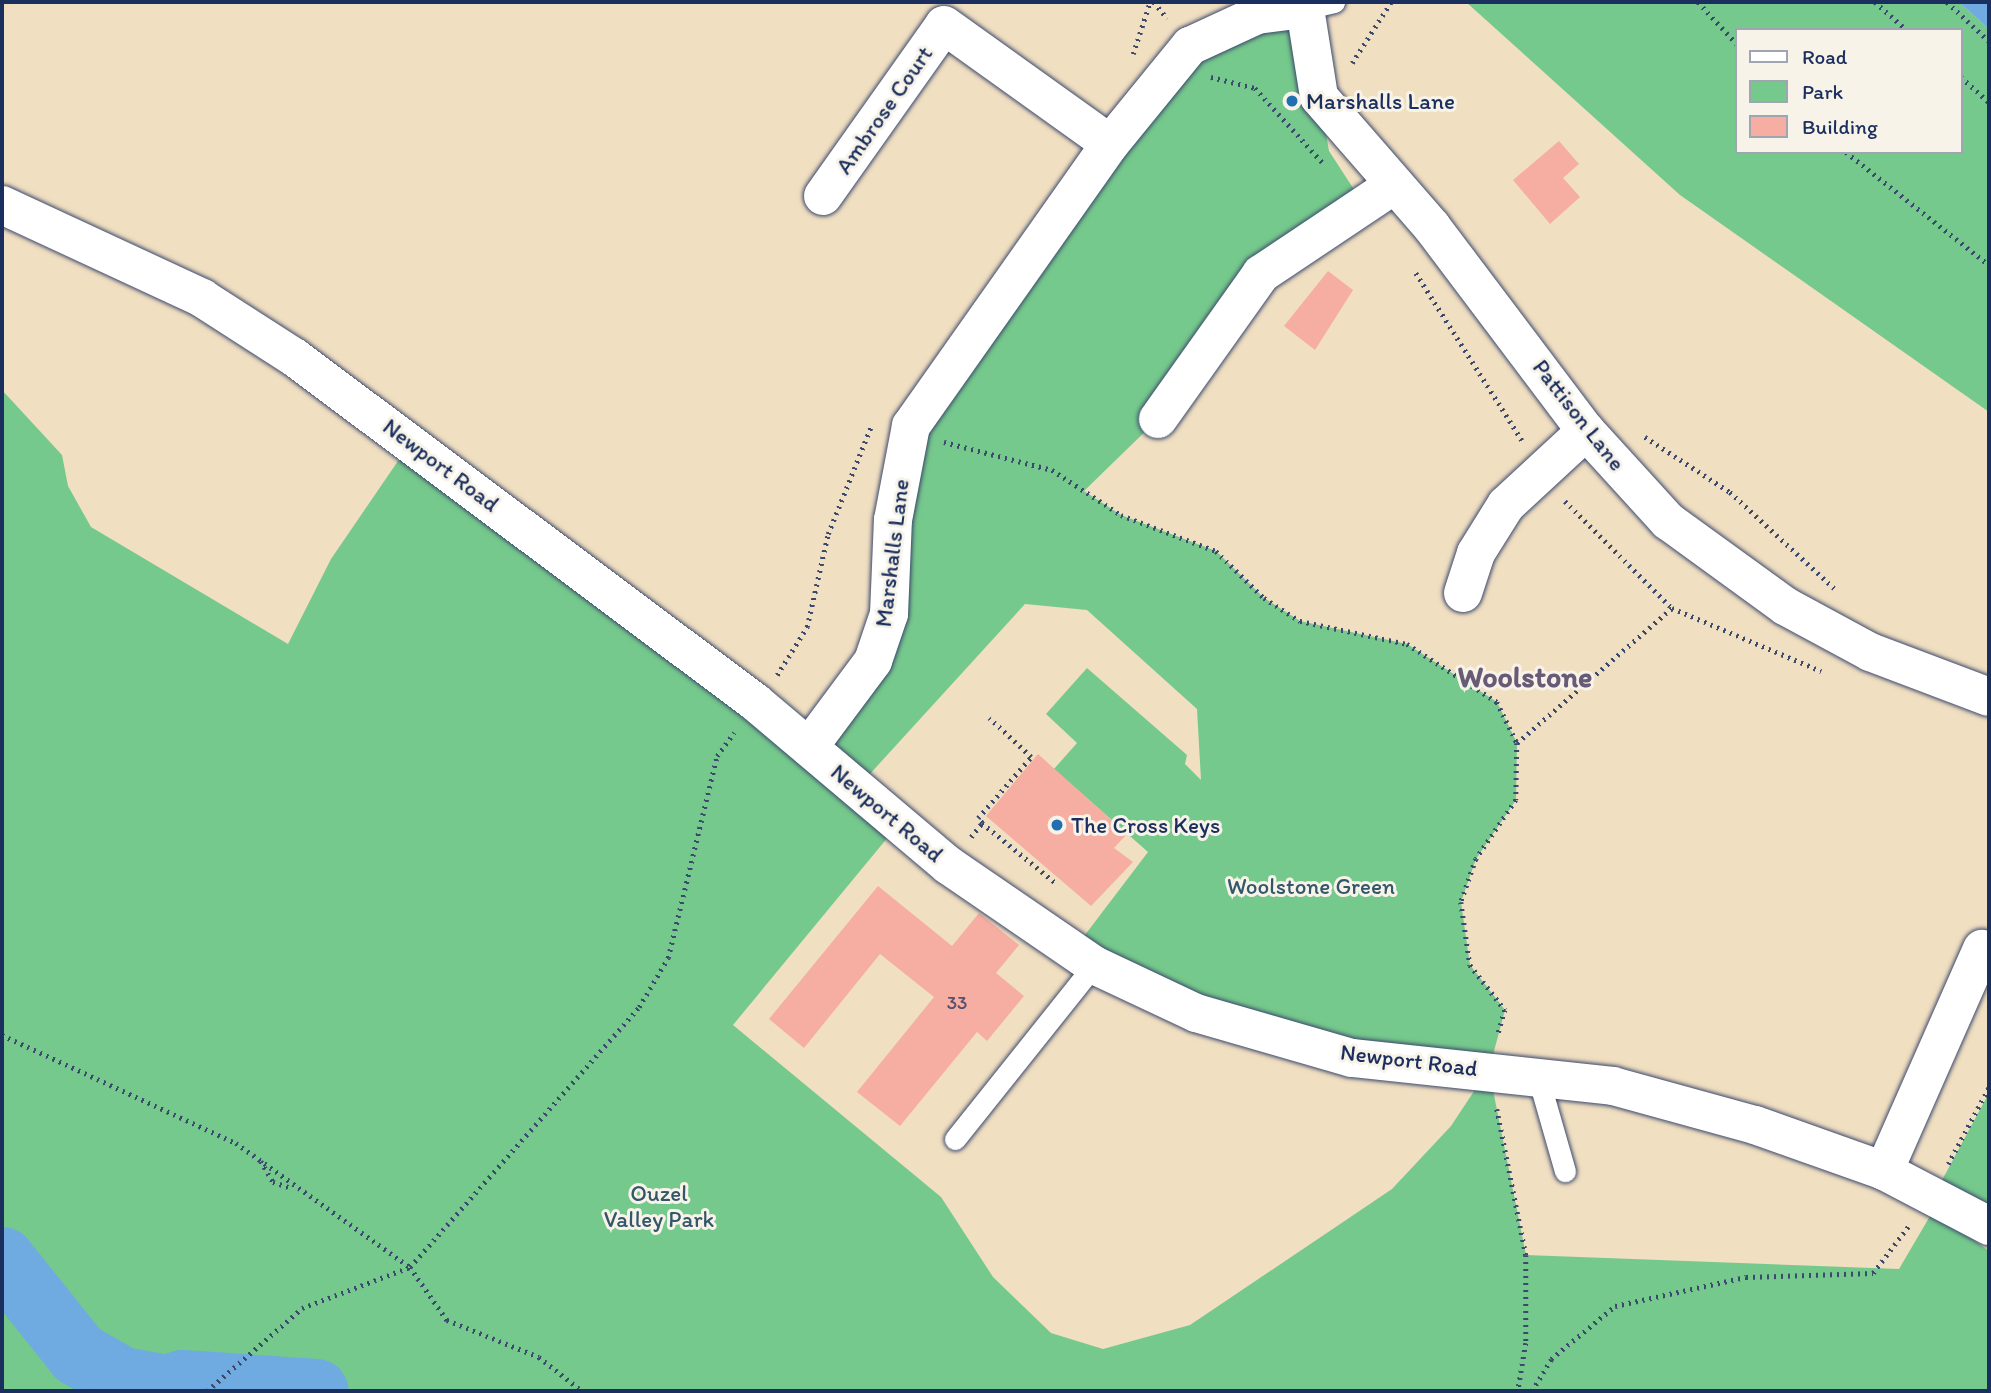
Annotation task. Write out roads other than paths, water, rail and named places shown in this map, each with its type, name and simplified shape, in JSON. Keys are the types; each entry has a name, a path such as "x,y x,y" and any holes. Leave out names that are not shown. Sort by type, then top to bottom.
{"street":[{"name":"Marshalls Lane","path":"809,747 873,661 889,614 893,520 911,426 1111,144 1190,46 1257,15 1314,4"},
{"name":"Pattison Lane","path":"1314,4 1319,97 1394,185 1586,431 1668,521 1784,607 1870,652 1989,697"},
{"name":"Ambrose Court","path":"823,196 953,13 1111,144"},
{"path":"1158,419 1261,274 1394,185"},
{"name":"Newport Road","path":"2,205 202,298 294,357 809,747 948,865 1094,965 1196,1013 1352,1058 1489,1070 1613,1086 1755,1125 1884,1171 1989,1226"},
{"path":"1462,593 1476,553 1506,505 1586,431"},
{"path":"1884,1171 1982,949"}],"lane":[{"path":"956,1139 1094,965"},
{"path":"1538,1077 1565,1171"}],"water":[{"path":"1959,2 1989,2 1989,29"}],"waterway":[{"path":"2,1259 78,1354 122,1379 167,1387 182,1382 316,1391"}],"place":[{"name":"Marshalls Lane","path":"1292,101"},
{"name":"The Cross Keys","path":"1057,825"}],"district":[{"name":"Woolstone","path":"1525,677"}],"park label":[{"name":"Woolstone Green","path":"1311,886"},
{"name":"Ouzel Valley Park","path":"659,1206"}]}
